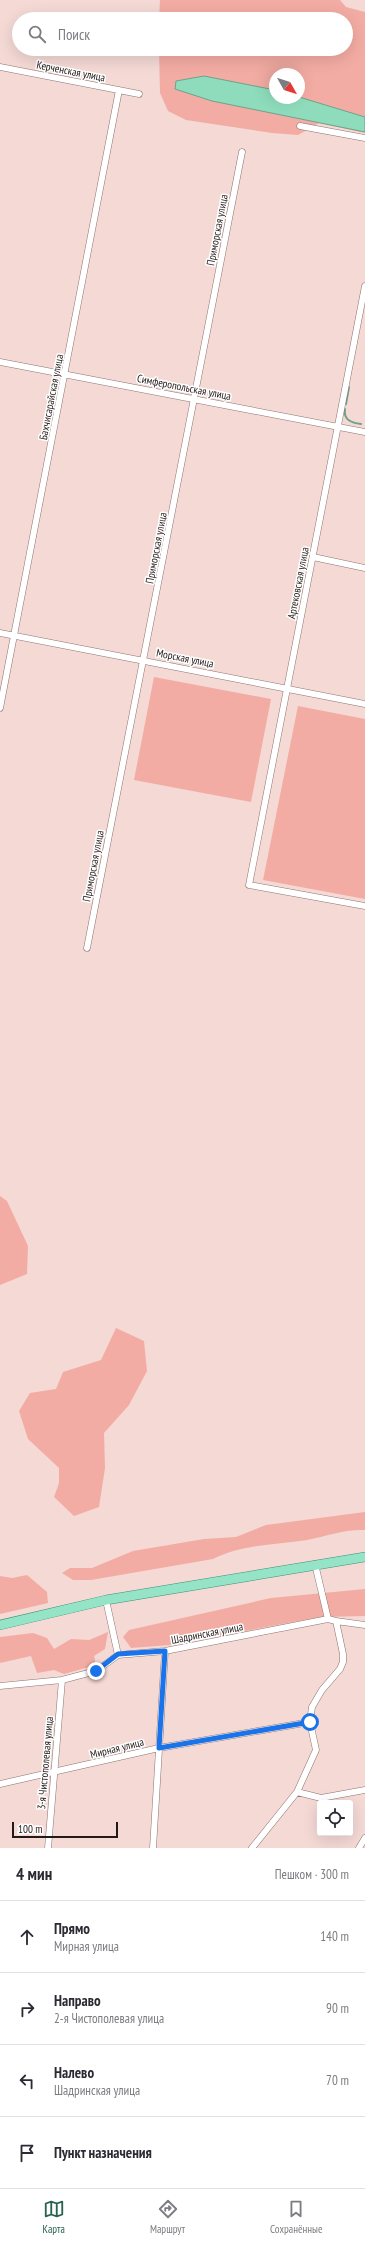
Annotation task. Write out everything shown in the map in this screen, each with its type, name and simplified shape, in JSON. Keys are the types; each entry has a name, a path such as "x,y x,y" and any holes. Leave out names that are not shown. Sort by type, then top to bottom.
{"main road":[{"path":"0,1625 106,1600 315,1564 365,1557"}],"street":[{"name":"Керченская улица","path":"0,67 139,94"},
{"name":"Бахчисарайская улица","path":"0,708 119,90"},
{"path":"300,126 365,138"},
{"name":"Приморская улица","path":"87,948 242,152"},
{"name":"Артековская улица","path":"365,286 249,885 365,906"},
{"name":"Симферопольская улица","path":"0,362 195,398 365,432"},
{"path":"313,557 365,568"},
{"name":"Морская улица","path":"0,633 365,704"},
{"path":"315,1564 328,1619 365,1625"},
{"path":"0,1686 62,1680 96,1671 118,1654 106,1600"},
{"name":"Шадринская улица","path":"118,1654 165,1651 328,1619"},
{"path":"252,1848 297,1792 316,1750 315,1738 310,1722 312,1708 322,1690 340,1669 343,1662 343,1654 336,1621"},
{"path":"153,1848 165,1651"},
{"name":"3-я Чистополевая улица","path":"48,1848 53,1773 62,1680"},
{"name":"Мирная улица","path":"0,1784 159,1748 310,1722"},
{"path":"297,1792 321,1798 365,1790"},
{"path":"360,1848 365,1838"}],"shaded area":[{"path":"160,0 340,0 346,7 365,12 365,133 319,123 298,135 272,133 186,120 168,111 160,93 159,56 353,56 353,12 159,12"},
{"path":"204,76 269,89 269,104 305,104 305,99 365,117 365,132 212,101 175,89 176,81"},
{"path":"154,677 271,699 251,802 134,780"},
{"path":"298,706 365,719 365,899 263,880"},
{"path":"0,1196 7,1201 28,1246 27,1274 0,1285"},
{"path":"116,1328 144,1341 147,1371 129,1405 104,1433 105,1468 99,1507 74,1516 54,1497 59,1483 59,1468 28,1439 19,1411 30,1393 56,1389 63,1372 101,1360"},
{"path":"365,1512 365,1530 336,1533 307,1540 236,1550 213,1559 91,1580 73,1580 62,1573 70,1568 92,1568 133,1551 204,1539 236,1537 266,1525"},
{"path":"27,1575 47,1592 48,1603 0,1614 0,1576 12,1578"},
{"path":"365,1589 365,1616 320,1617 170,1645 131,1648 123,1637 129,1630 271,1598"},
{"path":"108,1632 105,1649 94,1656 96,1665 64,1674 54,1670 37,1673 31,1656 0,1663 0,1637 33,1633 47,1638 54,1649 71,1639 89,1640"}],"waterway":[{"path":"346,404 349,387"},
{"path":"345,409 345,416 351,422 361,424"}],"route":[{"path":"96,1671 118,1654 165,1651 159,1748 310,1722"}]}
